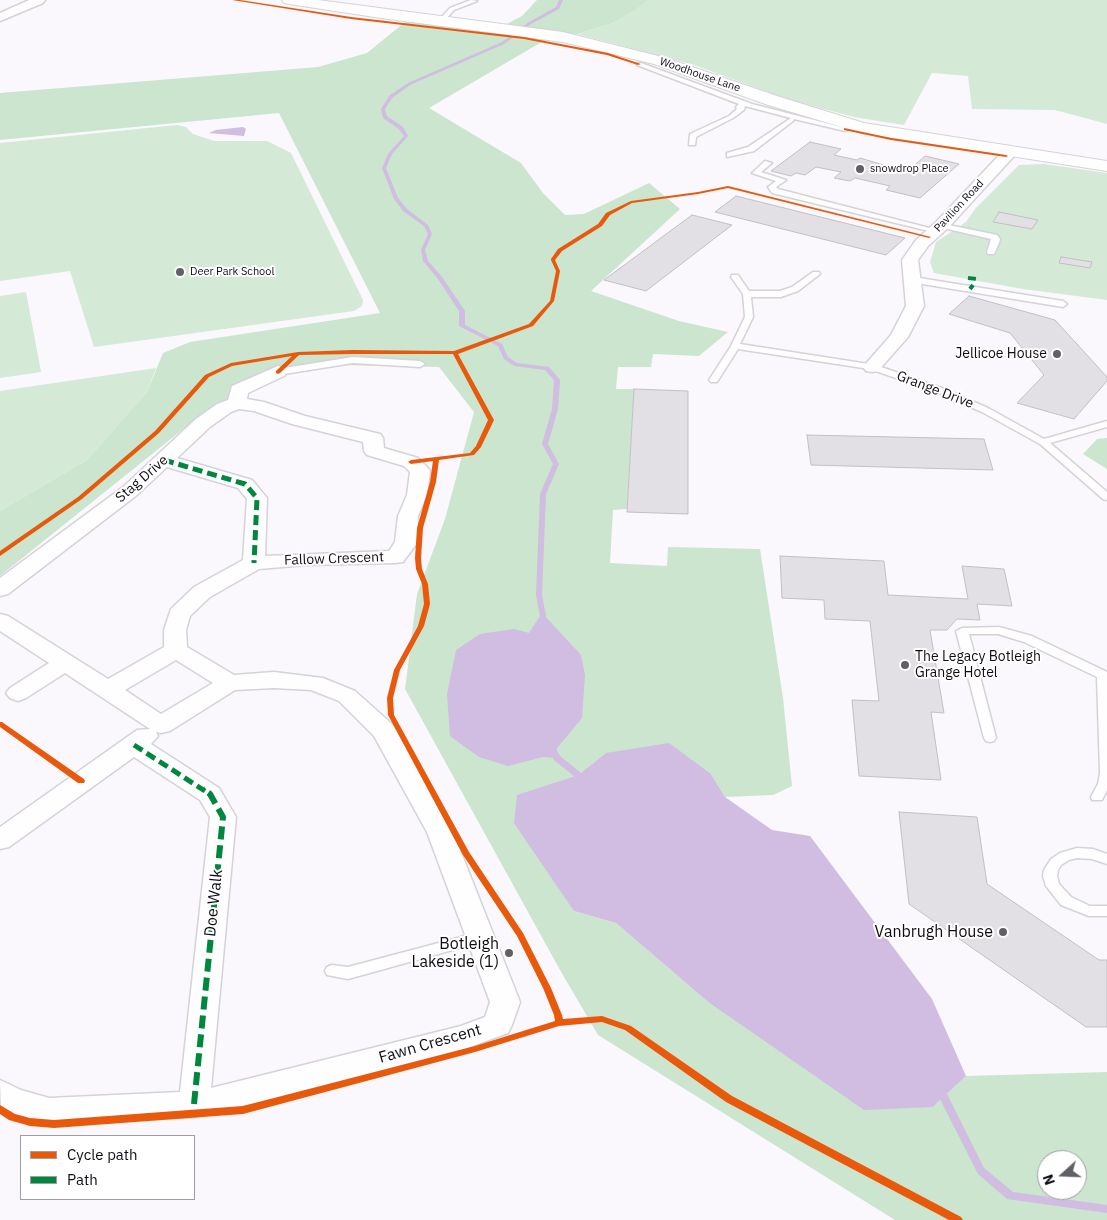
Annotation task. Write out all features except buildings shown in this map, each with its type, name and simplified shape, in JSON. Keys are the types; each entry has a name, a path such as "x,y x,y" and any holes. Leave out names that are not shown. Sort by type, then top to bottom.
{"street":[{"path":"0,18 39,0"},
{"name":"Woodhouse Lane","path":"289,0 440,22 520,30 563,37 660,61 707,76 762,96 786,114 1010,152 1107,166"},
{"name":"Pavilion Road","path":"872,367 898,336 915,306 910,260 922,243 940,228 1010,152"},
{"name":"Stag Drive","path":"0,589 130,491 203,422 224,408 237,403 239,390 278,372"},
{"name":"Fallow Crescent","path":"176,650 175,630 179,614 202,592 254,563 306,559 376,559 394,557 406,543 408,516 416,495 420,471 405,460 374,450 373,438 299,420 257,406 237,403"},
{"path":"164,460 245,484 257,498 254,563"},
{"path":"0,621 161,725"},
{"path":"0,840 161,725 230,683 176,650 108,690"},
{"path":"18,693 66,662"},
{"name":"Fawn Crescent","path":"0,1093 12,1101 49,1111 194,1104 221,1100 316,1076 464,1036 496,1025 505,1002 440,832 384,731 347,696 315,683 274,680 230,683"},
{"name":"Doe Walk","path":"134,745 210,794 222,817 194,1104"}],"lane":[{"path":"440,22 452,9 474,1"},
{"path":"639,64 744,104 845,129"},
{"path":"687,83 707,76"},
{"path":"692,143 693,136 731,117 742,109 739,106 762,96"},
{"path":"730,155 751,149 786,114"},
{"path":"768,164 756,173 782,180 772,187 776,191 940,228 994,237 996,239 991,252"},
{"path":"748,294 781,294 795,290 816,274"},
{"path":"714,380 735,346 749,316 748,294 735,277"},
{"path":"913,280 1063,304"},
{"name":"Grange Drive","path":"735,346 872,367 939,390 985,410 1043,442 1107,497"},
{"path":"278,372 353,360 420,364"},
{"path":"1043,442 1107,424"},
{"path":"990,738 962,631 999,630 1021,636 1105,676 1106,772 1104,784 1097,797"},
{"path":"1107,858 1093,854 1078,853 1065,856 1056,862 1050,876 1053,886 1066,901 1089,911 1107,911"},
{"path":"332,971 348,973 480,937"}],"green space":[{"path":"537,0 649,0 613,23 540,43 429,108 521,163 543,193 565,215 584,214 649,183 680,209 591,291 679,321 728,332 699,356 653,354 651,367 618,367 616,389 634,389 627,509 613,510 610,563 667,566 668,547 760,549 783,698 792,786 773,795 725,797 711,774 606,753 578,775 518,795 574,911 616,923 707,1001 933,1107 966,1076 1107,1072 1107,1220 895,1220 598,1035 560,970 405,689 417,594 445,519 474,412 439,367 340,365 297,370 212,406 0,576 0,511 87,460 147,392 163,353 190,342 380,313 279,113 0,140 0,93 318,67 367,53 405,22 493,31 522,16"},
{"path":"649,0 1107,0 1107,124 1055,110 972,109 968,76 932,73 904,125 854,117 790,100 691,64 577,34 613,23"},
{"name":"Deer Park School","path":"177,125 186,127 193,134 214,141 267,141 291,153 363,300 362,306 354,311 94,347 70,271 0,281 0,143"},
{"path":"1044,164 1107,173 1107,300 1023,289 934,273 930,262 936,242 966,222 975,209 1019,165"},
{"path":"26,292 41,372 0,378 0,296"},
{"path":"156,368 147,392 87,460 0,511 0,391"},
{"path":"1107,438 1107,469 1083,454 1097,439"}],"shaded area":[{"path":"243,127 246,129 244,136 209,133 216,130"},
{"path":"542,613 581,655 585,675 582,718 557,748 557,758 543,757 508,766 479,757 450,736 447,694 456,650 480,634 514,629 529,633"},
{"path":"669,743 711,774 725,797 772,830 810,836 932,999 966,1076 933,1107 864,1110 707,1001 616,923 574,911 514,823 517,795 578,775 606,753"}],"waterway":[{"path":"544,622 539,595 543,494 556,464 545,444 555,409 557,380 547,368 516,365 506,358 500,345 462,326 462,311 426,261 423,250 430,234 426,225 405,210 396,198 384,168 390,154 406,136 401,128 385,117 383,109 390,97 409,84 503,43 530,23 558,8 561,0"},
{"path":"553,751 557,758 578,775"},
{"path":"944,1097 981,1171 1011,1196 1107,1209"}],"marked path":[{"path":"968,278 977,279"},
{"path":"970,289 973,285"},
{"path":"164,460 245,484 257,498 254,563"},
{"path":"134,745 210,794 223,817 194,1104"}],"cycle path":[{"path":"234,0 351,18 524,38 608,54 639,64"},
{"path":"845,129 891,139 1006,156"},
{"path":"278,372 298,354 353,352 455,353 531,325 552,301 558,271 553,260 560,250 600,225 608,214 631,202 728,187 929,237"},
{"path":"411,462 472,454 478,447 491,420 455,353"},
{"path":"0,554 80,498 157,432 207,376 231,365 298,354"},
{"path":"0,1109 12,1117 30,1122 54,1124 243,1110 475,1049 559,1023 558,1015 547,988 520,935 466,853 391,715 390,698 397,670 421,626 427,604 425,584 419,569 418,558 420,528 433,482 436,459"},
{"path":"0,724 81,781"},
{"path":"559,1023 602,1019 628,1028 729,1099 958,1220"}],"place":[{"name":"snowdrop Place","path":"860,169"},
{"name":"Deer Park School","path":"180,272"},
{"name":"Jellicoe House","path":"1057,354"},
{"name":"The Legacy Botleigh Grange Hotel","path":"905,665"},
{"name":"Vanbrugh House","path":"1003,932"},
{"name":"Botleigh Lakeside (1)","path":"509,953"}]}
